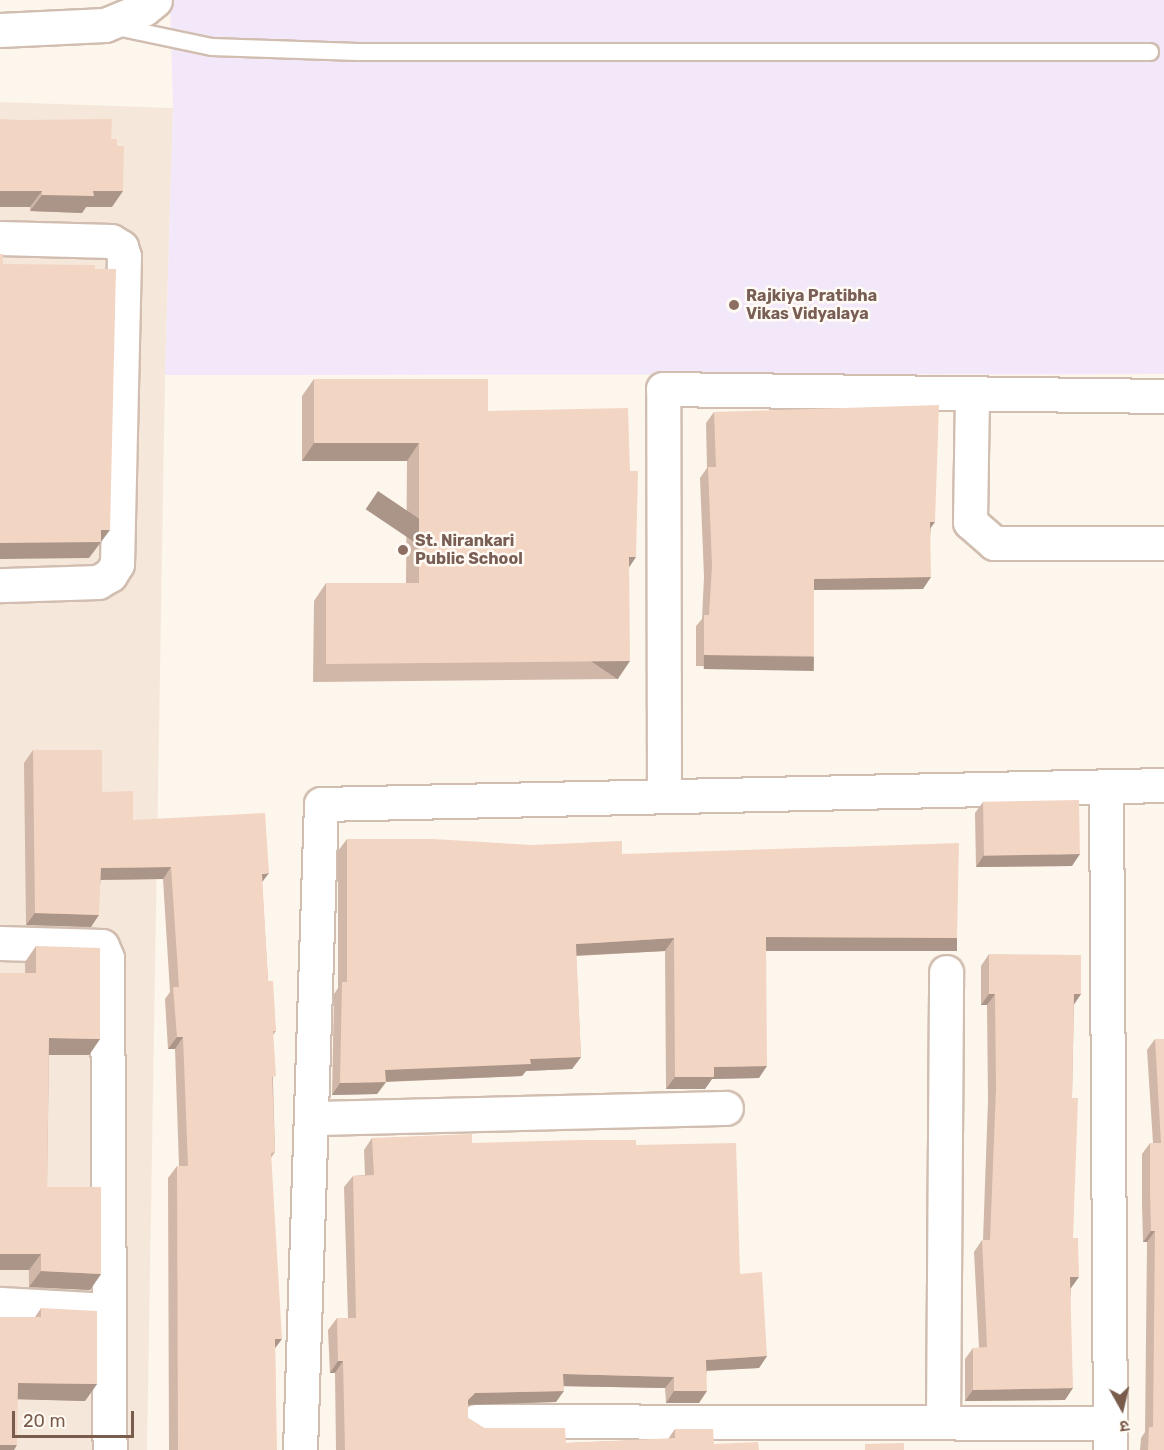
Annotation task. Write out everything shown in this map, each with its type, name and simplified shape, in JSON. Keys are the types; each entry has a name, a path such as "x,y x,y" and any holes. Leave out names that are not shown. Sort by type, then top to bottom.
{"street":[{"path":"0,30 105,25 144,9 155,0"},
{"path":"0,238 111,241 121,247 124,256 117,564 110,575 98,582 0,585"},
{"path":"664,796 663,389 1164,396"},
{"path":"972,394 970,522 994,543 1164,543"},
{"path":"300,1450 314,1118 321,804 1164,785"},
{"path":"476,1421 943,1422 1110,1436 1106,786"},
{"path":"0,943 102,946 105,950 110,1450"},
{"path":"943,1422 946,972"},
{"path":"314,1118 726,1108"},
{"path":"0,1304 109,1310"}],"lane":[{"path":"105,25 212,47 358,52 1150,52"}],"shaded area":[{"path":"170,0 1164,0 1164,374 165,375 173,108"},
{"path":"0,102 173,108 165,375 147,1450 0,1450"}],"building":[{"path":"0,119 112,119 111,139 117,139 117,146 124,146 123,191 93,191 94,196 42,195 42,191 0,191"},
{"path":"0,254 3,254 3,264 95,265 95,269 116,269 110,530 101,530 101,542 0,543"},
{"path":"314,379 488,379 488,411 628,408 630,471 638,471 636,557 629,557 630,661 326,664 326,583 419,583 419,443 314,443"},
{"path":"939,405 935,522 930,522 931,577 814,579 814,656 704,655 704,615 709,615 712,566 708,467 716,467 714,412"},
{"path":"33,750 102,750 102,792 133,791 133,820 265,813 269,873 262,874 268,981 273,981 276,1031 273,1031 276,1076 272,1077 275,1152 271,1153 282,1339 275,1339 277,1450 178,1450 177,1166 188,1166 183,1037 177,1037 173,987 179,987 171,867 101,868 99,915 35,913"},
{"path":"1079,800 1080,854 984,856 983,802"},
{"path":"347,839 433,839 532,845 622,841 622,854 959,843 957,938 766,937 767,1066 714,1067 714,1077 675,1077 674,938 576,944 581,1057 530,1059 531,1064 385,1070 386,1082 340,1083 342,982 347,982"},
{"path":"36,946 100,948 100,1039 49,1038 47,1187 101,1187 101,1274 41,1271 41,1254 0,1254 0,973 36,973"},
{"path":"989,954 1081,955 1081,994 1074,994 1072,1098 1078,1098 1073,1238 1078,1238 1079,1277 1070,1277 1073,1388 973,1390 973,1348 987,1347 982,1240 990,1240 996,1088 995,994 989,994"},
{"path":"1155,1039 1164,1039 1164,1450 1148,1450 1149,1427 1153,1427 1155,1231 1151,1231 1150,1143 1161,1143"},
{"path":"472,1134 472,1143 636,1140 636,1145 736,1143 740,1274 762,1272 767,1356 706,1360 707,1391 674,1391 674,1377 563,1374 564,1391 475,1393 468,1400 468,1418 484,1428 565,1428 566,1443 675,1438 675,1429 713,1429 714,1444 758,1442 759,1450 345,1450 343,1361 338,1361 337,1318 356,1318 353,1176 374,1175 372,1138"},
{"path":"41,1308 97,1311 97,1384 18,1383 17,1445 0,1445 0,1317 41,1317"},
{"path":"904,1443 904,1450 865,1450 865,1444"}],"place":[{"name":"Rajkiya Pratibha Vikas Vidyalaya","path":"734,305"},
{"name":"St. Nirankari Public School","path":"403,550"}]}
